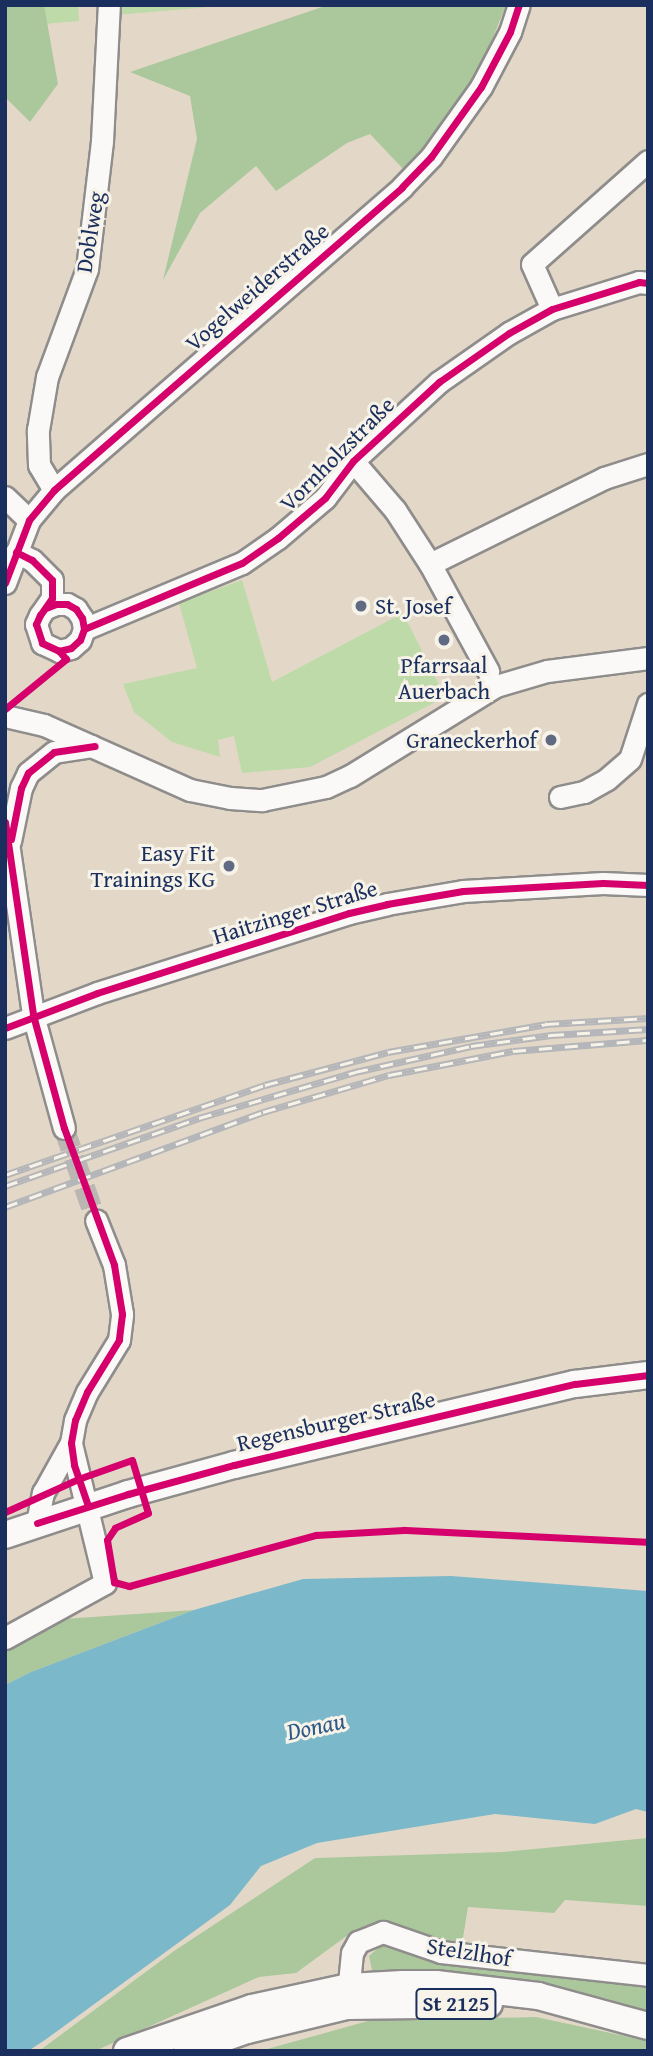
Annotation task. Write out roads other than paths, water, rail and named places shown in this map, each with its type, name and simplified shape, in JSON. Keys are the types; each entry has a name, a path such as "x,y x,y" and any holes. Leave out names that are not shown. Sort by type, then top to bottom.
{"main road":[{"name":"Regensburger Straße","path":"5,1535 88,1506 234,1465 545,1391 648,1375"},
{"name":"St 2125","path":"127,2051 232,2013 436,1984 538,1996 648,2026"},
{"name":"St 2125","path":"187,2051 347,1997"}],"street":[{"name":"Doblweg","path":"54,490 39,465 38,429 47,377 88,269 102,141 109,5"},
{"name":"Vogelweiderstraße","path":"5,583 29,520 54,490 424,165 457,125 481,87 510,32 519,5"},
{"path":"552,309 533,264 648,161"},
{"name":"Vornholzstraße","path":"16,552 32,560 52,580 52,598 40,615 37,634 50,649 59,651 71,648 80,640 84,629 242,563 278,538 325,498 353,461 439,382 509,333 552,309 639,282 648,283"},
{"path":"353,461 395,510 430,564 488,671"},
{"path":"430,564 604,478 648,464"},
{"path":"5,498 29,520"},
{"path":"46,608 56,604 76,609 82,618 84,629"},
{"path":"5,716 44,725 190,790 240,799 294,796 350,776 496,686 547,671 648,658"},
{"path":"560,797 584,792 607,779 630,759 648,704"},
{"path":"9,845 21,788 28,773 54,752 94,746"},
{"path":"5,822 33,1015 64,1128"},
{"name":"Haitzinger Straße","path":"5,1028 33,1015 349,913 387,904 463,891 603,883 648,885"},
{"path":"37,1523 43,1493 71,1443 75,1420 87,1392 118,1340 122,1314 114,1265 96,1220"},
{"path":"5,1638 105,1583 71,1443"},
{"name":"Stelzlhof","path":"347,1997 352,1953 358,1942 383,1932 441,1952 648,1975"}],"water":[{"name":"Donau","path":"451,1576 648,1591 648,1812 636,1809 595,1824 495,1814 317,1843 261,1866 230,1905 45,2040 28,2051 5,2051 5,1685 31,1672 194,1610 303,1579"}],"tunnel":[{"path":"64,1128 96,1220"}],"railway":[{"path":"5,1175 265,1085 388,1052 546,1024 648,1018"},
{"path":"5,1186 199,1118 355,1072 471,1046 551,1035 648,1029"},
{"path":"5,1207 263,1112 389,1075 513,1051 648,1040"}],"place":[{"name":"St. Josef","path":"361,606"},
{"name":"Pfarrsaal Auerbach","path":"444,640"},
{"name":"Graneckerhof","path":"551,740"},
{"name":"Easy Fit Trainings KG","path":"229,866"}]}
